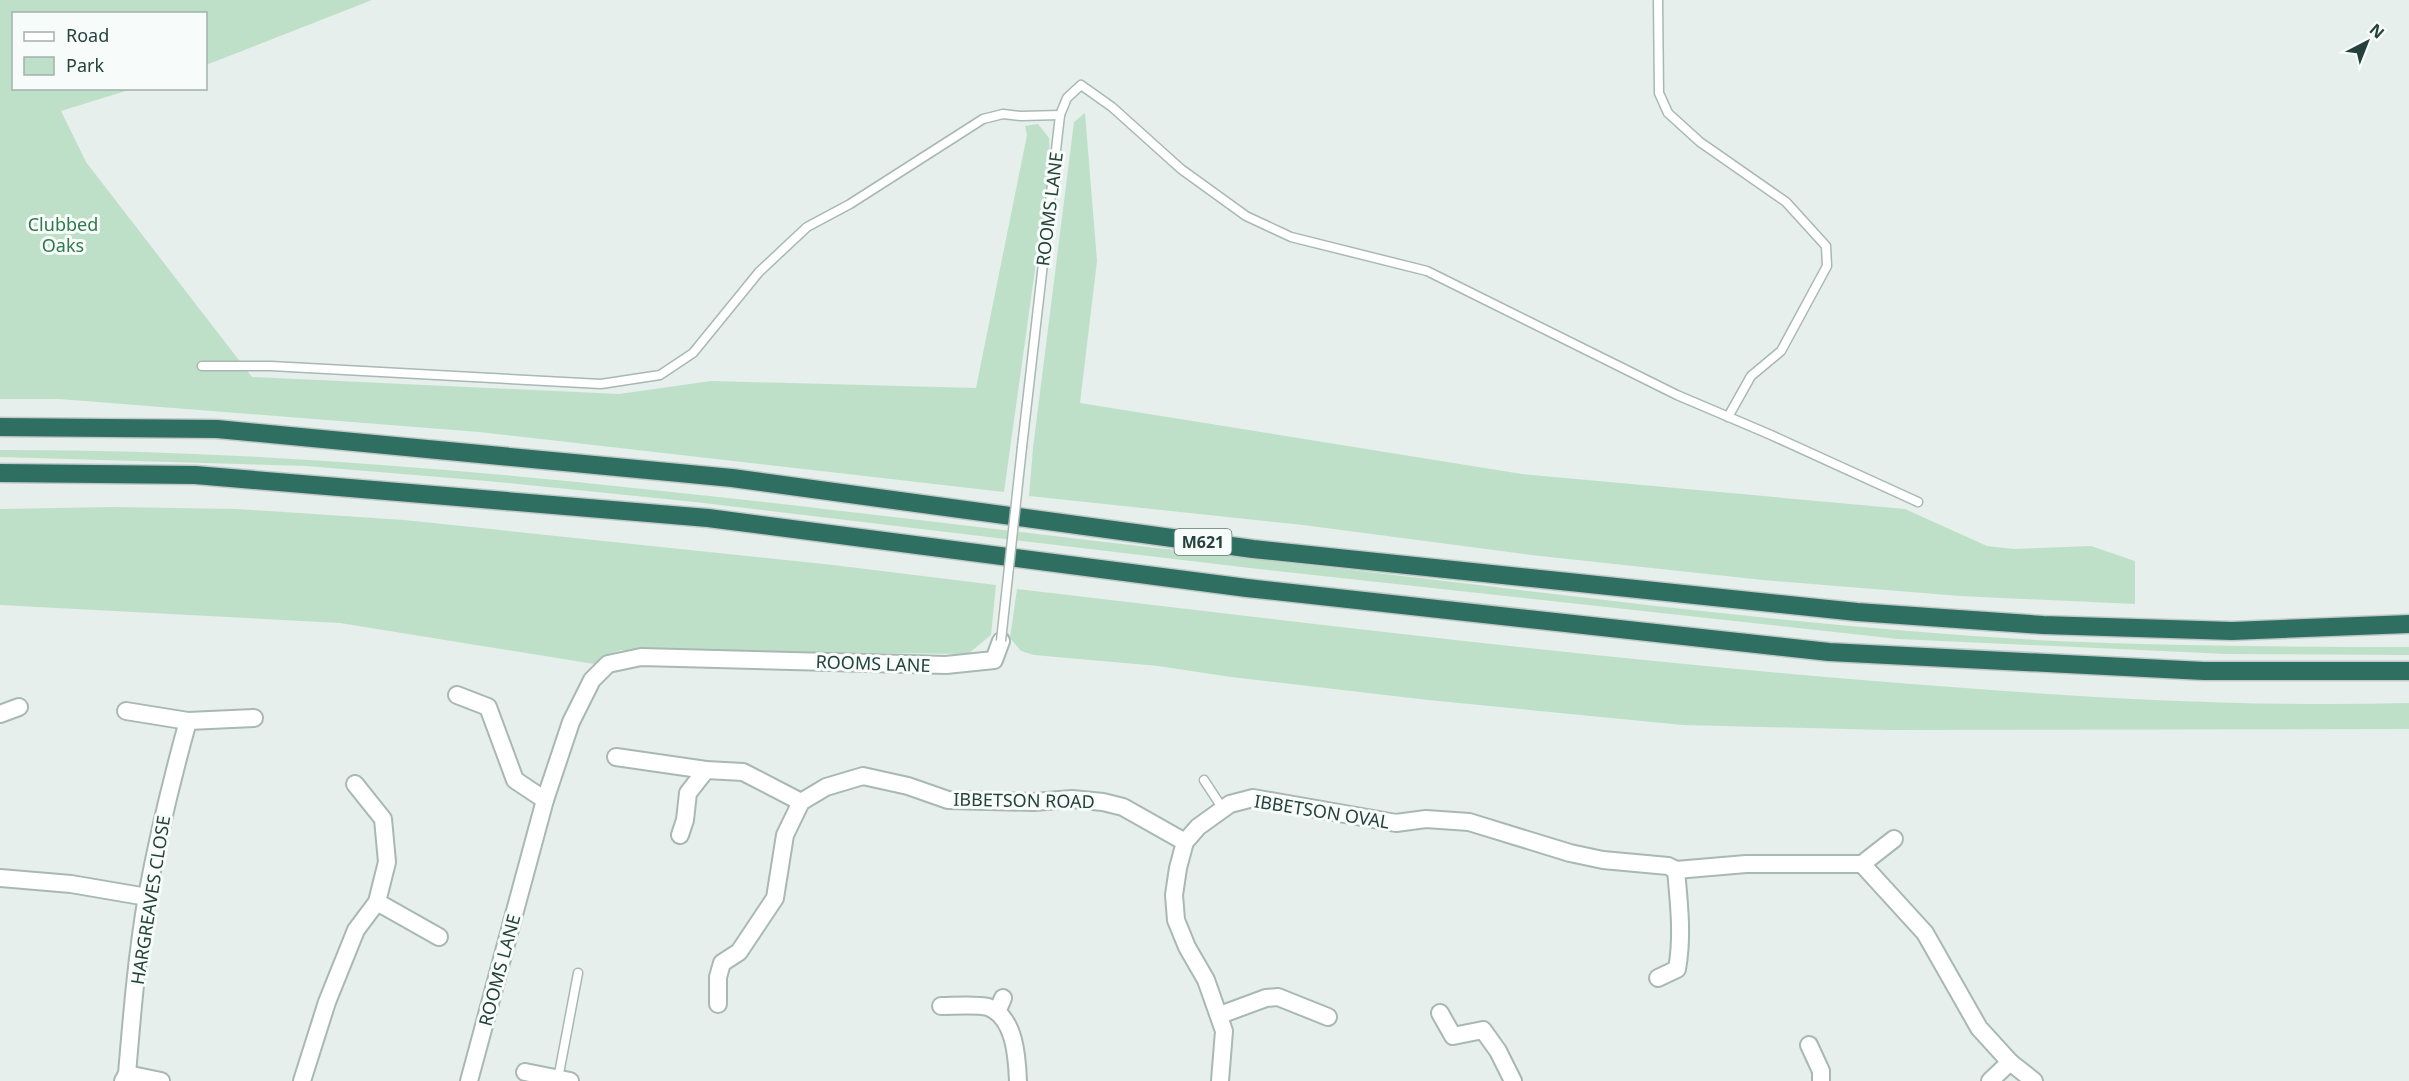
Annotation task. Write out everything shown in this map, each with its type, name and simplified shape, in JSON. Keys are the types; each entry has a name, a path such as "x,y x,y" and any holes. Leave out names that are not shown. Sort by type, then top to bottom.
{"highway":[{"name":"M621","path":"0,427 217,429 720,476 1253,549 1857,612 2043,625 2232,631 2409,624"},
{"name":"M621","path":"0,473 195,475 708,518 1247,588 1828,652 2204,671 2409,671"}],"street":[{"name":"ROOMS LANE","path":"469,1081 545,800 571,722 592,680 608,664 641,657 946,665 994,660 1001,641"},
{"path":"457,695 489,707 515,780 545,800"},
{"path":"0,714 19,707"},
{"path":"126,711 188,721 254,718"},
{"name":"HARGREAVES CLOSE","path":"125,1078 147,897 167,800 188,721"},
{"path":"616,757 706,770 743,772 801,802 785,835 775,898 739,952 722,963 718,977 718,1004"},
{"path":"680,835 685,820 688,793 706,770"},
{"name":"IBBETSON ROAD","path":"801,802 826,787 863,776 908,786 948,800 1034,802 1072,799 1103,802 1123,807 1185,842"},
{"path":"302,1081 327,1002 356,930 377,902 387,862 383,819 355,784"},
{"name":"IBBETSON OVAL","path":"1185,842 1198,827 1230,804 1253,798 1396,823 1426,819 1468,822 1570,853 1603,860 1668,866 1677,870 1746,864 1862,864"},
{"path":"1894,839 1862,864 1925,933 1978,1028 2010,1062 2034,1081"},
{"path":"1185,842 1174,895 1176,920 1187,947 1206,980 1220,1015 1224,1031 1220,1081"},
{"path":"1658,978 1677,969 1680,952 1681,924 1677,870"},
{"path":"0,878 71,884 147,897"},
{"path":"377,902 439,937"},
{"path":"1220,1015 1266,998 1278,998 1328,1017"},
{"path":"941,1006 1000,1005 1018,1059 1018,1081"},
{"path":"1440,1013 1453,1036 1483,1030 1498,1051 1513,1081"},
{"path":"1809,1045 1821,1071 1821,1081"},
{"path":"1990,1081 2010,1062"},
{"path":"525,1072 564,1080"},
{"path":"125,1078 160,1081"}],"lane":[{"path":"1658,0 1659,93 1668,113 1700,142 1786,202 1826,246 1827,266 1781,351 1751,376 1728,417 1918,502"},
{"name":"ROOMS LANE","path":"1001,641 1060,115 1067,98 1081,85 1112,106 1181,169 1246,216 1291,237 1427,272 1647,381 1728,417"},
{"path":"201,366 271,366 601,384 660,375 693,353 759,272 807,227 849,204 983,119 1003,114 1060,115"},
{"path":"1204,780 1223,809"},
{"path":"564,1080 578,973"}],"green space":[{"name":"Clubbed Oaks","path":"0,0 372,0 207,65 207,12 12,12 12,90 129,90 61,111 86,162 252,377 619,394 711,381 976,388 1027,135 1025,126 1038,124 1049,138 1050,162 1004,492 479,432 59,399 0,399"},
{"path":"1085,113 1097,261 1080,403 1522,474 1905,509 1987,546 2014,549 2091,546 2135,561 2135,604 1960,596 1763,580 1531,555 1303,525 1029,496 1074,122"},
{"path":"0,450 258,457 516,476 772,503 1663,607 1899,630 2101,643 2409,647 2409,655 2227,654 1898,639 1250,568 695,502 487,481 306,466 0,457"},
{"path":"114,507 237,509 404,520 833,565 996,585 991,635 968,654 621,650 605,655 594,664 340,623 0,605 0,509"},
{"path":"1017,589 1544,650 1862,680 1999,691 2203,702 2409,703 2409,729 1887,730 1683,725 1428,700 1158,666 1034,655 1021,651 1010,638"}]}
